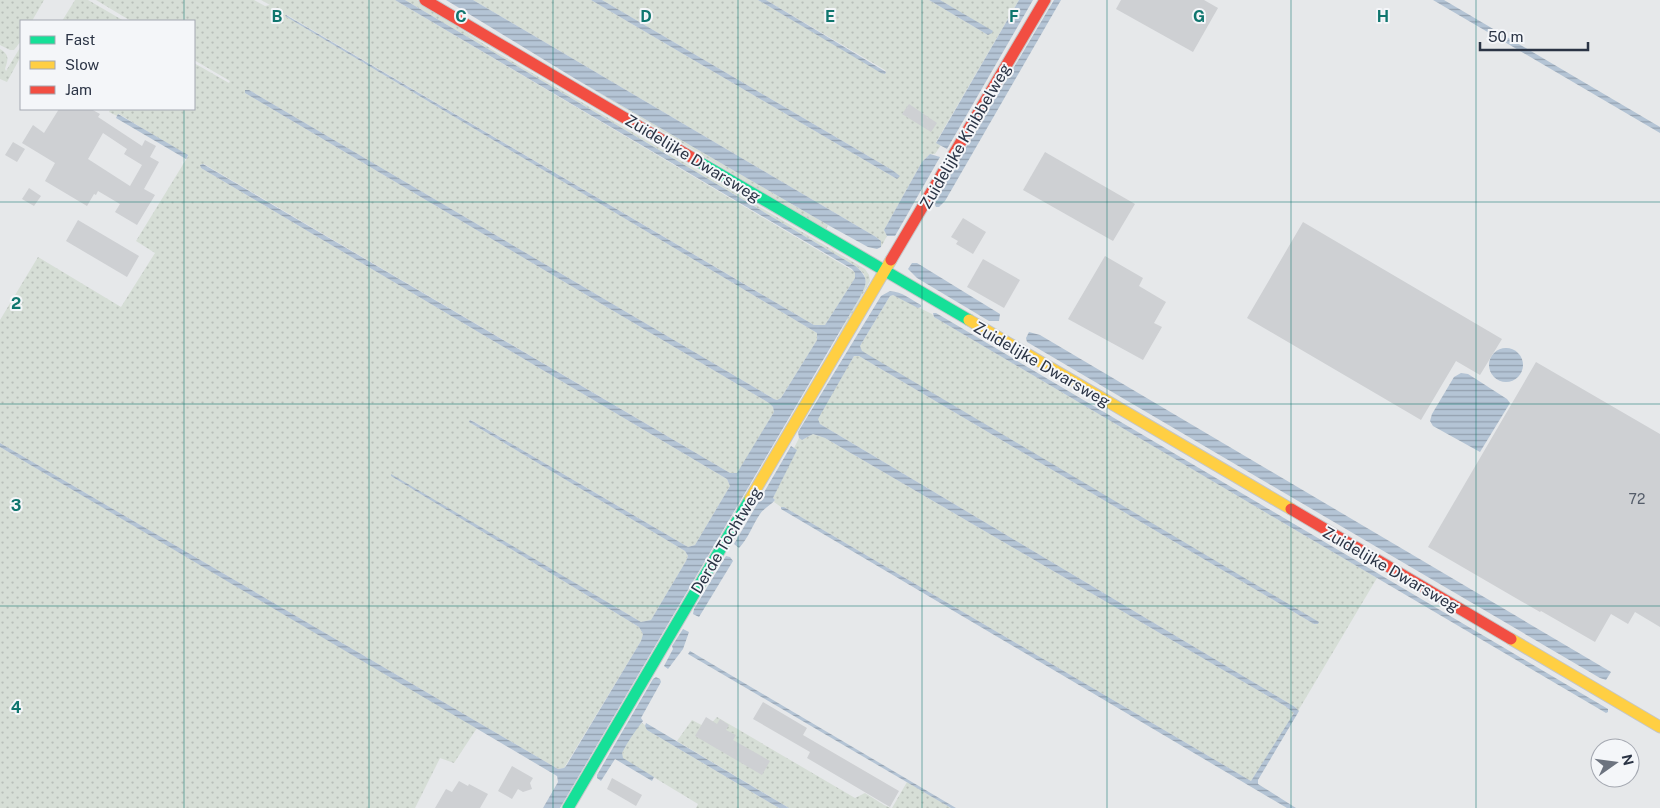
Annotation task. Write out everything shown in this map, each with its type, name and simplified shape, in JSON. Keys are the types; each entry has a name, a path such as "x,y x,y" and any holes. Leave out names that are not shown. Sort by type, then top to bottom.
{"street":[{"name":"Zuidelijke Dwarsweg","path":"425,0 1660,727"},
{"name":"Zuidelijke Knibbelweg","path":"885,272 1045,0"},
{"name":"Derde Tochtweg","path":"568,808 885,272"}],"shaded area":[{"path":"0,0 44,0 33,20 20,20 20,42 14,50 0,45"},
{"path":"75,0 88,0 122,20 63,20"},
{"path":"96,0 254,0 265,6 270,5 261,0 395,0 855,272 855,278 825,325 814,325 287,15 285,16 817,333 817,340 781,398 774,399 249,90 245,91 245,93 769,403 773,407 774,412 737,474 730,473 204,164 200,165 201,168 727,479 730,486 695,545 688,547 471,420 469,422 685,551 688,556 686,561 651,620 641,622 391,475 639,627 643,634 641,641 564,768 558,769 0,443 0,320 38,257 121,307 155,253 136,241 188,156 119,114 117,116 109,112 110,110 195,110 195,64 229,83 230,81 195,61 195,20 129,20"},
{"path":"405,0 417,0 493,50 865,269 870,281 798,413 866,283 864,274 857,267"},
{"path":"473,0 591,0 897,179 892,170 602,0 758,0 885,74 885,70 766,0 929,0 988,35 992,31 940,0 1019,0 936,142 941,145 935,154 930,154 922,162 884,230 887,236 881,247 881,241 876,237"},
{"path":"20,48 20,58 7,82 0,79 0,49 7,56 6,71"},
{"path":"574,78 828,225 826,230"},
{"path":"893,295 932,314 934,317 1377,578 1298,711 1295,707 820,424 817,419 854,356 859,356 1314,624 1318,624 1318,622 861,351 860,346 890,296"},
{"path":"813,434 825,438 1295,713 1251,781 774,502 773,498 796,450 794,448 799,438 802,440"},
{"path":"0,447 477,728 454,763 440,758 415,808 0,808"},
{"path":"717,717 855,798 865,793 891,808 789,808 677,741 692,720 707,728"},
{"path":"642,723 647,730 779,808 696,808 698,804 622,758 623,749 628,739"},
{"path":"907,782 951,808 892,808"}],"water":[{"path":"395,0 405,0 857,267 864,275 866,281 860,297 560,808 543,808 558,782 557,776 0,447 0,443 558,769 566,766 641,641 643,634 639,627 391,476 391,474 641,622 651,620 686,561 688,556 685,551 469,422 470,420 688,547 695,545 730,486 727,479 201,168 200,165 203,164 730,473 737,473 774,412 773,407 769,403 245,93 245,90 249,90 774,399 781,398 817,340 817,333 285,16 814,325 825,325 855,278 855,273 852,269"},
{"path":"446,0 473,0 876,237 881,241 881,247 877,249 868,247 828,225 574,78"},
{"path":"591,0 602,0 900,176 897,179"},
{"path":"758,0 766,0 886,72 885,74 881,73"},
{"path":"929,0 940,0 993,31 992,33 988,35"},
{"path":"1019,0 1033,0 947,149 936,143"},
{"path":"1054,0 1061,0 945,201 939,207 936,207 934,203 937,196"},
{"path":"1433,0 1444,0 1660,127 1660,133"},
{"path":"118,114 188,155 187,158 116,118"},
{"path":"930,154 940,157 895,236 887,236 884,230 922,162"},
{"path":"912,263 917,263 1000,314 999,321 989,321 917,278 908,269"},
{"path":"890,291 906,296 921,305 921,307 918,308 893,295 890,296 860,346 862,351 1319,622 1318,624 1314,624 859,356 854,356 818,419 820,424 1295,707 1299,711 1258,780 1258,784 1296,808 1287,808 781,509 781,507 784,507 1251,781 1294,713 825,438 813,434 802,440 799,438 798,432 881,296"},
{"path":"933,313 936,313 1608,709 1608,712 1606,713 934,317"},
{"path":"1029,332 1040,335 1611,672 1606,680 1600,678 1027,342 1026,338"},
{"path":"1506,348 1518,353 1523,365 1518,377 1506,382 1494,377 1489,365 1494,353"},
{"path":"1461,373 1468,374 1507,399 1510,403 1480,452 1433,426 1430,421 1432,414 1454,377"},
{"path":"791,446 797,450 773,498 775,500 760,514 739,548 734,544"},
{"path":"726,556 730,557 733,561 699,617 693,614 694,609"},
{"path":"683,629 689,632 683,649 668,669 664,666 673,649 672,646"},
{"path":"690,651 956,808 951,808 688,654"},
{"path":"656,677 661,682 641,718 643,721 622,753 623,758 654,777 652,781 615,759 601,781 597,778 597,775 653,679"},
{"path":"646,723 789,808 779,808 647,730"}],"building":[{"path":"1121,0 1204,0 1218,8 1193,52 1116,9"},
{"path":"909,104 937,123 931,132 902,114"},
{"path":"58,110 93,110 100,114 98,117 142,146 145,140 156,146 150,157 159,162 144,189 155,195 137,225 115,212 120,204 98,191 87,206 45,181 55,163 22,143 33,125 44,133","holes":["103,133 127,149 124,154 142,165 130,186 88,159"]},
{"path":"13,142 25,149 17,162 5,155"},
{"path":"1045,152 1135,204 1113,241 1023,190"},
{"path":"29,188 41,196 34,206 22,199"},
{"path":"963,218 986,232 973,254 956,244 958,241 951,237"},
{"path":"78,220 139,256 127,277 66,241"},
{"path":"1303,222 1502,339 1480,375 1456,361 1421,420 1247,318"},
{"path":"1105,256 1143,278 1139,286 1166,302 1154,323 1162,327 1143,360 1068,319"},
{"path":"983,259 1020,280 1004,308 967,287"},
{"path":"1536,362 1660,434 1660,627 1635,612 1628,624 1611,614 1595,642 1428,547"},
{"path":"763,702 807,728 803,735 899,791 890,807 807,758 810,752 753,719"},
{"path":"706,717 717,724 720,719 729,725 726,730 736,735 733,740 770,761 762,775 695,736"},
{"path":"512,766 533,778 530,783 532,789 523,792 518,789 512,799 498,791"},
{"path":"612,778 642,795 636,806 607,789"},
{"path":"459,781 488,794 480,808 435,808 446,789 452,792"}],"traffic: fast":[{"path":"696,160 969,320"},
{"path":"568,808 750,499"}],"traffic: slow":[{"path":"750,499 891,260"},
{"path":"969,320 1291,509"},
{"path":"1511,639 1660,727"}],"traffic: jam":[{"path":"425,0 696,160"},
{"path":"891,260 1045,0"},
{"path":"1291,509 1511,639"}]}
